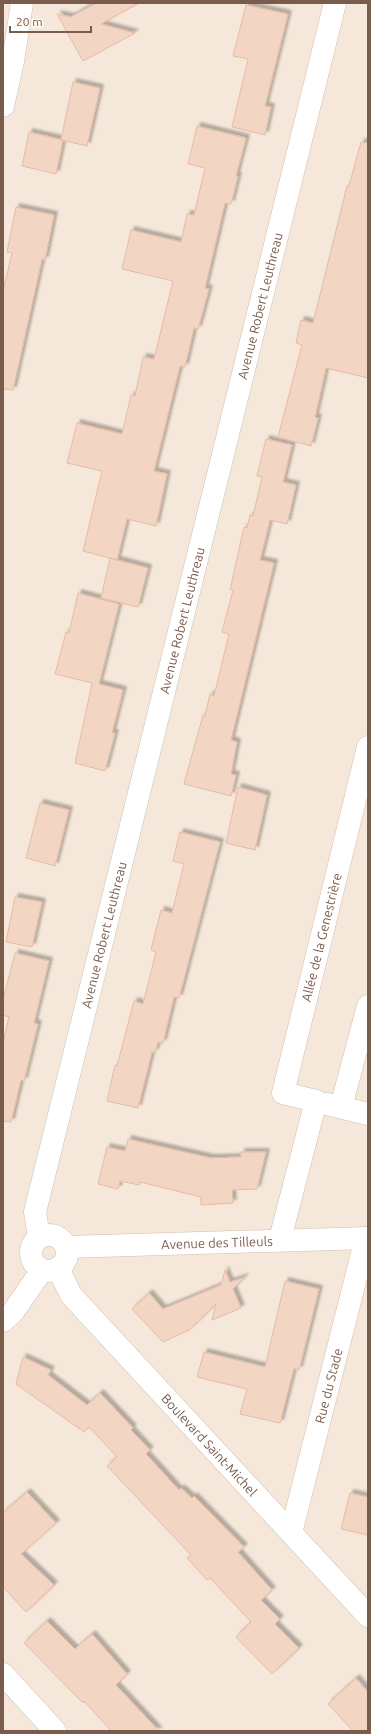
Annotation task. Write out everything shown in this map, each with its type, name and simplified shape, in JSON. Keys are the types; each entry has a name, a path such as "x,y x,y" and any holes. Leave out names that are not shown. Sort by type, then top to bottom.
{"street":[{"path":"3,106 8,59 22,3"},
{"name":"Avenue Robert Leuthreau","path":"39,1237 35,1212 335,3"},
{"name":"Allée de la Genestrière","path":"368,747 283,1093 368,1114"},
{"path":"341,1107 368,1006"},
{"path":"280,1239 316,1101"},
{"path":"3,1321 13,1312 50,1269 64,1262 67,1255 66,1247 62,1240 55,1235 47,1234 39,1237 33,1242 30,1250 31,1258 35,1265 50,1269"},
{"name":"Avenue des Tilleuls","path":"66,1247 280,1239 367,1238"},
{"name":"Rue du Stade","path":"291,1533 367,1238"},
{"name":"Boulevard Saint-Michel","path":"50,1269 71,1295 368,1616"},
{"path":"3,1674 56,1731"}],"shaded area":[{"path":"3,3 368,3 368,1731 3,1731"}],"building":[{"path":"96,3 139,3 101,24 135,33 83,61 57,14 71,17"},
{"path":"246,5 288,14 265,106 271,107 265,135 232,127 248,59 233,56"},
{"path":"73,82 100,88 87,146 61,140"},
{"path":"197,126 246,138 236,176 238,176 231,204 225,203 205,288 209,289 198,329 194,328 185,367 180,366 154,471 167,474 156,526 127,519 117,560 83,551 102,471 67,463 77,423 122,434 131,395 135,396 143,357 154,359 173,281 122,269 131,230 181,242 187,214 194,215 205,168 188,164"},
{"path":"29,132 63,140 56,174 22,166"},
{"path":"361,142 368,143 368,378 326,368 315,417 318,418 311,446 278,437 302,345 296,343 301,320 313,323 347,186 349,186"},
{"path":"16,207 54,215 45,260 42,259 13,390 3,389 3,291 12,253 7,252"},
{"path":"266,439 292,445 283,482 296,485 287,524 270,520 260,560 274,563 231,740 237,742 231,774 236,775 231,796 184,784 203,715 205,716 210,694 214,696 229,634 222,632 233,590 230,590 244,527 247,528 250,515 253,516 262,477 257,476"},
{"path":"110,558 148,568 138,607 101,598"},
{"path":"78,593 119,604 99,684 123,690 112,733 115,733 105,771 75,763 92,683 55,674 66,632 69,633"},
{"path":"238,787 267,795 255,850 226,843"},
{"path":"40,803 69,810 55,866 26,858"},
{"path":"180,832 220,842 179,998 174,997 163,1043 158,1042 155,1052 152,1052 138,1108 107,1101 115,1065 117,1066 134,1001 143,1004 156,952 151,950 161,910 172,913 184,864 173,861"},
{"path":"15,897 42,902 32,947 6,942"},
{"path":"15,953 49,961 34,1023 38,1024 24,1081 21,1080 11,1122 3,1121 3,1043 9,1017 3,1015 3,1000"},
{"path":"128,1139 211,1158 241,1157 241,1152 266,1152 257,1189 232,1190 233,1203 201,1205 201,1197 140,1182 139,1185 120,1181 118,1189 98,1184 107,1147 125,1151"},
{"path":"225,1270 230,1282 245,1277 233,1289 241,1308 212,1320 216,1304 189,1330 163,1342 132,1309 149,1293 163,1309 221,1285"},
{"path":"285,1281 319,1289 299,1370 294,1368 280,1423 240,1414 247,1389 197,1377 204,1352 265,1367"},
{"path":"23,1357 51,1370 48,1375 87,1405 100,1393 133,1428 131,1430 150,1450 146,1454 179,1490 181,1488 192,1498 194,1496 244,1547 238,1552 272,1590 261,1600 280,1619 275,1624 299,1648 272,1674 236,1637 251,1622 210,1578 207,1580 187,1558 191,1555 107,1466 117,1457 89,1427 84,1432 16,1384"},
{"path":"27,1492 56,1523 21,1554 54,1585 26,1612 3,1587 3,1513"},
{"path":"350,1493 368,1497 368,1535 341,1529"},
{"path":"47,1621 75,1649 92,1634 127,1674 116,1685 159,1731 111,1731 84,1701 83,1703 24,1643"},
{"path":"356,1678 368,1692 368,1731 353,1731 328,1704"}]}
